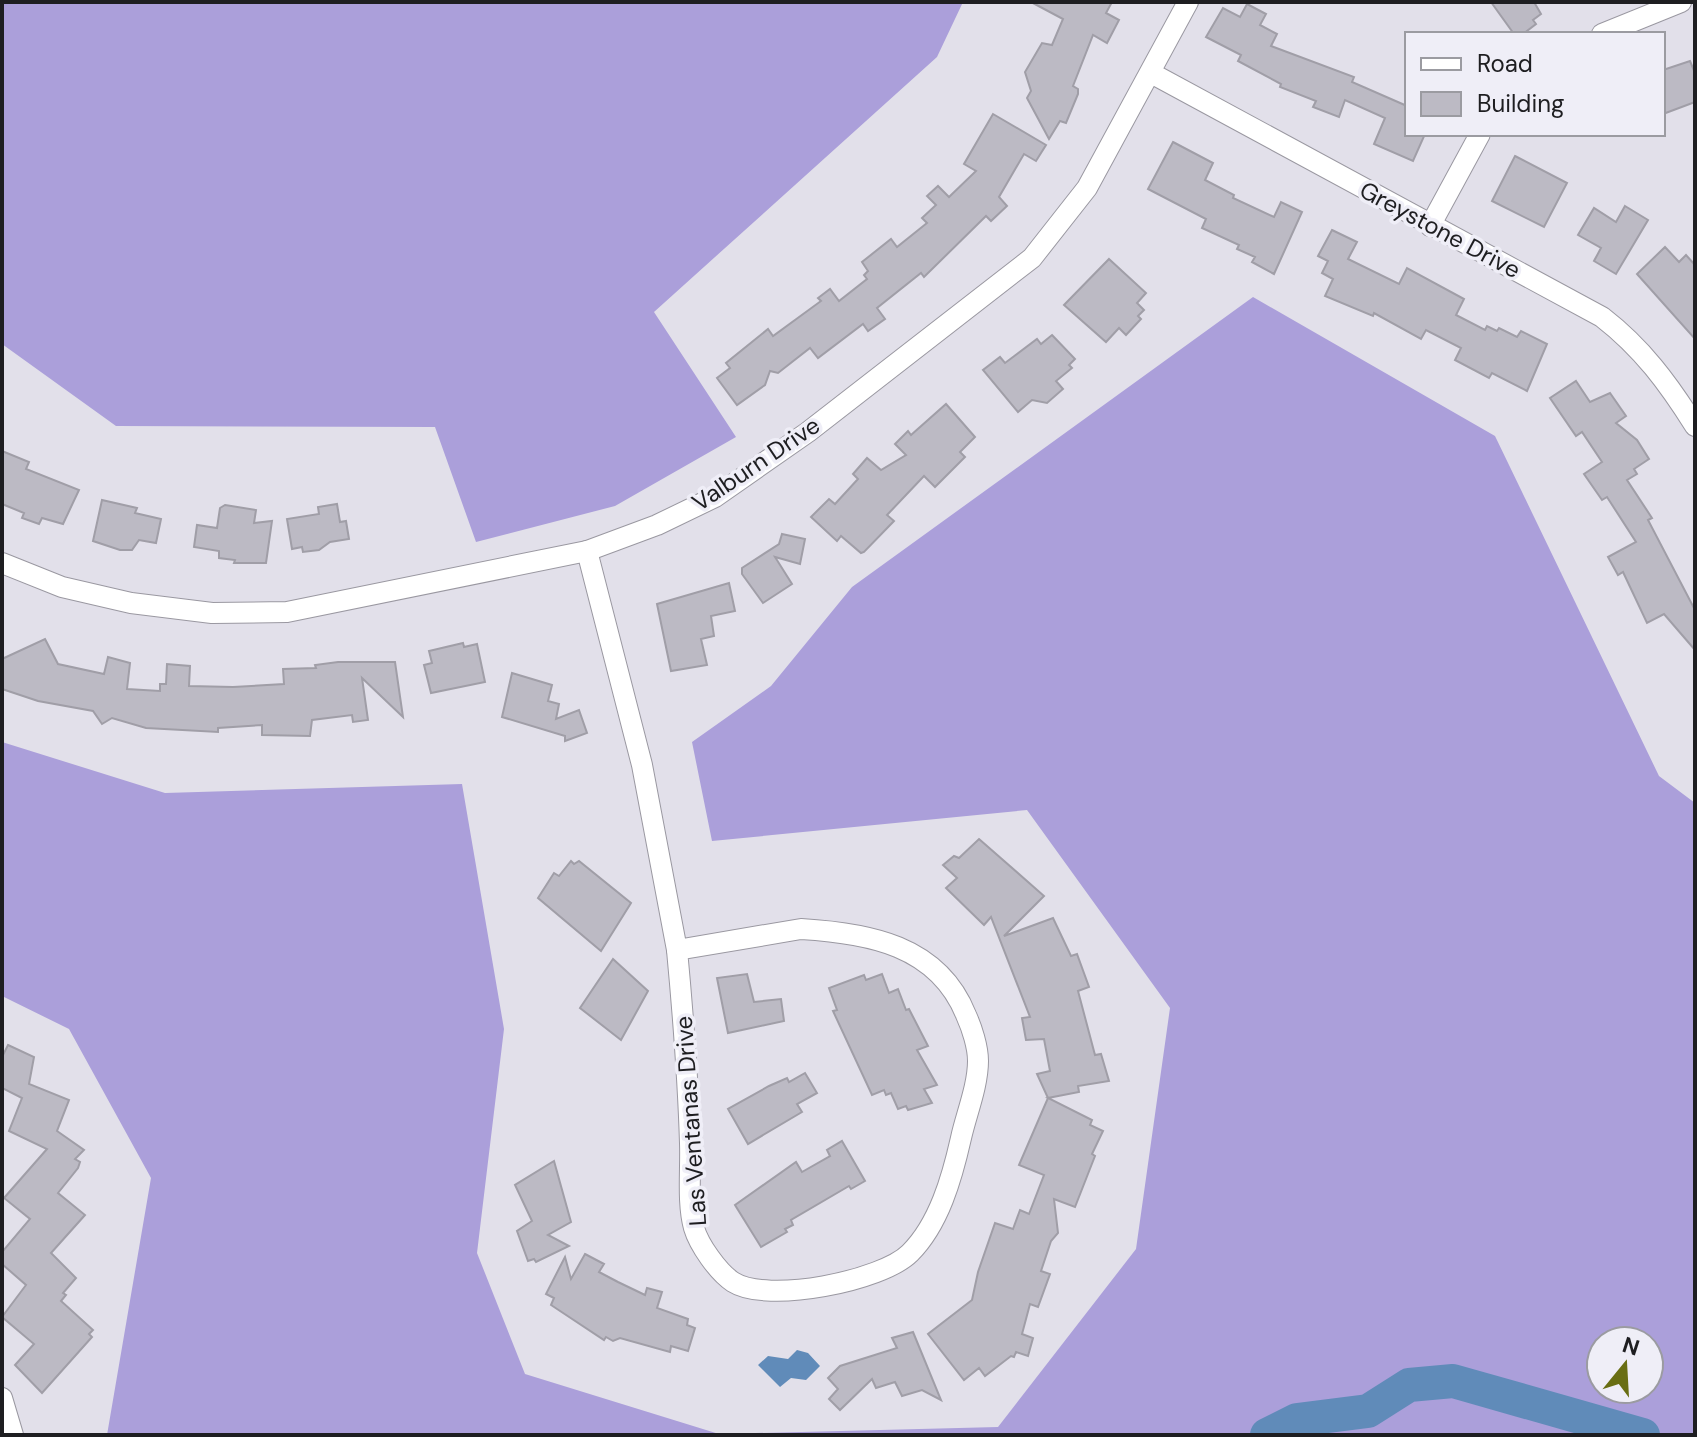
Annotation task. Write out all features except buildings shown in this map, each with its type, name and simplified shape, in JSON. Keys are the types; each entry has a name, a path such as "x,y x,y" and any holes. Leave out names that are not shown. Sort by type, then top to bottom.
{"street":[{"name":"Valburn Drive","path":"2,563 62,587 131,603 212,613 287,612 587,551 657,525 715,497 808,432 1032,258 1087,188 1188,2"},
{"path":"1607,32 1681,2"},
{"name":"Greystone Drive","path":"1151,73 1602,317 1632,340 1659,370 1695,426"},
{"path":"1430,226 1479,136"},
{"name":"Las Ventanas Drive","path":"587,551 642,765 677,950 686,1049 694,1227 708,1254 732,1281 759,1291 846,1283 880,1274 908,1256 929,1232 954,1166 978,1061 970,1024 959,996 937,969 905,948 854,932 801,929 677,950"},
{"path":"2,1398 13,1435"}],"shaded area":[{"path":"2,2 963,2 937,57 654,312 736,437 615,506 476,542 435,427 116,426 2,344"},
{"path":"1253,297 1495,436 1659,776 1695,803 1695,1435 107,1435 151,1178 69,1029 2,996 2,742 165,793 462,784 504,1029 477,1253 525,1374 719,1434 998,1427 1136,1249 1170,1008 1027,810 712,841 692,742 771,686 852,587"}],"water":[{"path":"797,1350 808,1353 820,1366 806,1380 791,1378 780,1387 758,1365 768,1356 788,1359"}],"waterway":[{"path":"1267,1435 1297,1420 1368,1411 1409,1385 1453,1381 1643,1435"}]}
